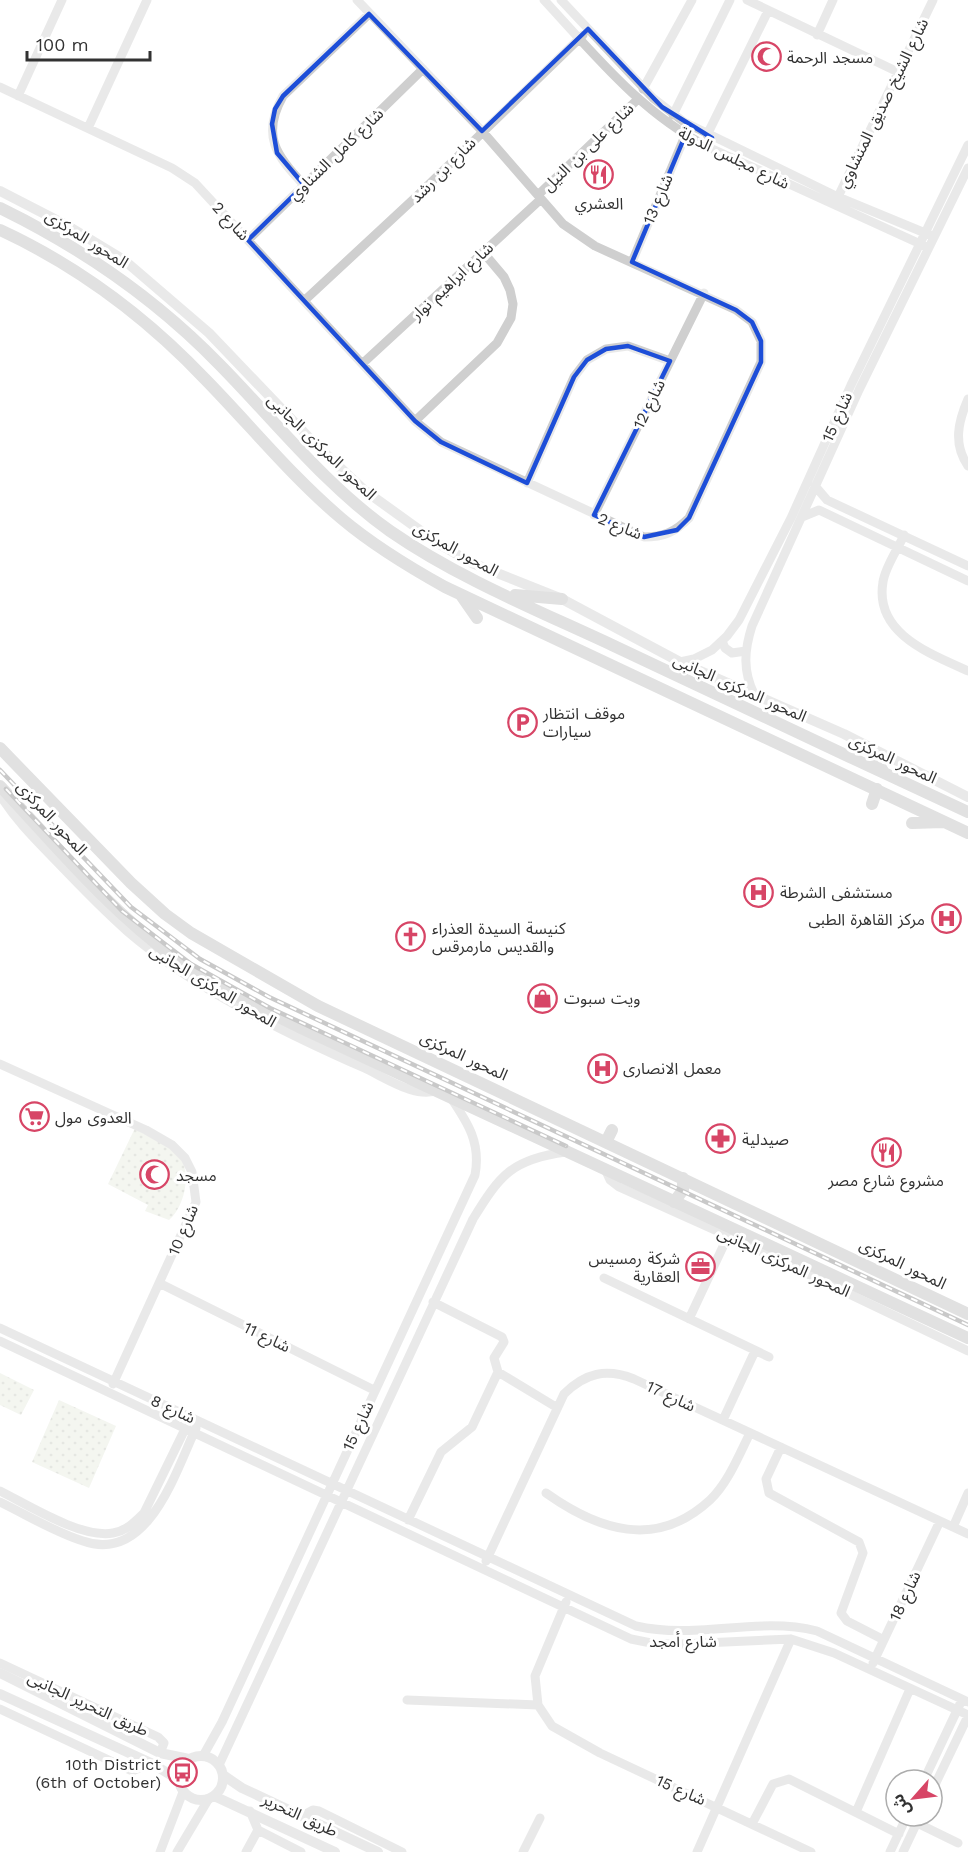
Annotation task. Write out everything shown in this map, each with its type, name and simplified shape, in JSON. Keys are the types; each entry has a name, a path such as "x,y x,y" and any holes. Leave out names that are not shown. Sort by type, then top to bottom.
{"main road":[{"name":"المحور المركزى","path":"0,208 79,250 151,302 187,333 279,430 343,493 420,551 968,813"},
{"name":"المحور المركزى","path":"0,230 68,266 139,317 190,363 321,501 375,545 409,567 460,594 968,833"},
{"path":"245,392 259,419 257,425 250,428"},
{"path":"279,430 271,432 269,440 284,463"},
{"path":"460,594 477,618"},
{"path":"506,594 562,599"},
{"name":"المحور المركزى","path":"0,748 131,883 178,925 318,1006 968,1314"},
{"path":"870,748 884,773"},
{"name":"المحور المركزى","path":"0,786 112,905 187,967 273,1015 968,1338"},
{"path":"873,804 878,789"},
{"path":"912,823 945,821"},
{"path":"606,1142 612,1130"},
{"path":"674,1202 683,1190 683,1178"}],"street":[{"path":"18,96 62,0"},
{"path":"87,128 147,0"},
{"name":"شارع 2","path":"0,87 184,174 305,300 415,421 456,450 644,537 661,537 677,530 689,518 761,362 761,341 752,322 736,310 704,293 573,233 482,131 357,0"},
{"name":"شارع مجلس الدولة","path":"544,0 637,100 686,136 836,201 931,235"},
{"name":"شارع مجلس الدولة","path":"561,0 644,89 673,115 925,246"},
{"path":"644,89 692,0"},
{"path":"673,115 730,0"},
{"path":"817,34 834,0"},
{"name":"شارع الشيخ صديق المنشاوي","path":"836,201 933,0"},
{"path":"750,1 898,72"},
{"path":"708,147 710,136 768,11"},
{"path":"304,185 277,153 272,124 275,109 282,96 369,14"},
{"name":"شارع بن رشد","path":"305,300 418,195 588,29"},
{"name":"شارع كامل الشناوي","path":"248,240 423,69"},
{"name":"شارع على بن النيل","path":"540,197 637,100"},
{"name":"شارع 13","path":"632,262 686,136"},
{"name":"شارع 15","path":"931,235 968,146"},
{"name":"شارع 15","path":"680,662 694,658 722,641 748,603 824,458 925,246 968,168"},
{"name":"المحور المركزى الجانبى","path":"0,191 68,226 124,260 209,333 332,461 389,511 472,563 562,599 680,662 754,694 968,796"},
{"name":"شارع ابراهيم نوار","path":"362,364 540,197"},
{"path":"415,421 497,342 511,318 513,304 510,290 504,277 483,252"},
{"name":"شارع 12","path":"594,515 704,293"},
{"path":"527,483 574,377 587,360 606,349 628,346 649,351 670,362"},
{"path":"968,399 958,428 958,444 968,466"},
{"name":"شارع 15","path":"754,694 747,679 746,651 752,626 802,517 824,458"},
{"path":"815,486 827,500 968,566"},
{"path":"802,517 819,510 968,581"},
{"path":"904,536 883,581 884,606 895,629 914,646 968,671"},
{"path":"722,641 725,648 732,653 746,651"},
{"name":"المحور المركزى الجانبى","path":"0,795 22,826 102,909 165,960 276,1025 358,1065 422,1093 444,1093"},
{"name":"شارع 10","path":"0,1064 146,1130 172,1145 185,1158 196,1187 196,1202 109,1392"},
{"name":"شارع 15","path":"203,1756 222,1722 475,1175 477,1148 474,1135 444,1093"},
{"name":"شارع 15","path":"221,1770 340,1501 473,1219 500,1177 524,1161 567,1152"},
{"name":"المحور المركزى الجانبى","path":"605,1169 610,1180 619,1187 728,1236 968,1351"},
{"path":"689,1319 728,1236"},
{"path":"604,1278 769,1357"},
{"name":"شارع 11","path":"159,1283 374,1390"},
{"path":"408,1520 441,1452 472,1427 498,1372 494,1358 504,1342 502,1337 433,1302"},
{"name":"شارع 8","path":"0,1328 346,1490"},
{"name":"شارع 8","path":"0,1341 340,1501"},
{"path":"723,1420 755,1351"},
{"path":"498,1372 556,1407"},
{"name":"شارع 17","path":"483,1568 556,1407 575,1382 589,1375 604,1372 619,1373 634,1379 968,1534"},
{"path":"0,1502 83,1542 106,1545 133,1537 153,1517 195,1419"},
{"path":"0,1491 87,1532 113,1533 135,1522 144,1513 190,1430"},
{"path":"546,1493 575,1514 609,1528 645,1530 681,1520 711,1500 733,1468 750,1433"},
{"path":"781,1447 766,1479 769,1493 859,1542 863,1553 841,1613 847,1621 884,1640"},
{"name":"شارع أمجد","path":"346,1490 636,1626 661,1632 794,1625 817,1631 965,1701"},
{"path":"953,1527 968,1493"},
{"name":"شارع أمجد","path":"340,1501 631,1639 656,1644 791,1639 812,1644 968,1716"},
{"name":"شارع 18","path":"870,1671 940,1521"},
{"path":"407,1700 538,1705 535,1676 569,1595"},
{"path":"697,1852 791,1639"},
{"name":"طريق التحرير الجانبى","path":"0,1663 158,1737 164,1743 160,1753"},
{"path":"0,1673 160,1753 189,1759 203,1756 221,1770 222,1787 211,1798 177,1852"},
{"path":"856,1812 910,1689"},
{"path":"0,1694 151,1763 178,1780"},
{"path":"930,1768 957,1710 965,1701"},
{"name":"شارع 15","path":"538,1705 552,1726 562,1734 811,1852"},
{"name":"طريق التحرير الجانبى","path":"0,1709 132,1771 151,1763"},
{"path":"943,1768 968,1716"},
{"path":"189,1759 180,1770 178,1780 183,1792 194,1800 211,1798"},
{"name":"طريق التحرير","path":"221,1770 242,1788 378,1852"},
{"path":"752,1824 773,1784 789,1779 899,1834"},
{"path":"160,1852 183,1792"},
{"name":"طريق التحرير","path":"211,1798 250,1812 335,1852"},
{"path":"302,1816 307,1812 319,1811 402,1852"},
{"path":"250,1812 258,1830 301,1852"},
{"path":"523,1852 540,1818"},
{"path":"890,1852 902,1828"},
{"path":"903,1852 914,1828"},
{"path":"932,1828 958,1843"},
{"path":"246,1852 258,1830"}],"highlighted area":[{"path":"369,14 482,131 588,29 662,107 712,138 708,147 685,136 632,262 736,310 752,322 761,341 761,362 689,518 677,530 644,537 594,515 670,361 649,352 628,346 606,349 587,360 574,377 527,483 441,442 415,421 248,240 304,185 277,153 272,124 275,109 283,96"}],"shaded area":[{"path":"136,1126 172,1147 181,1158 186,1176 185,1186 180,1205 169,1220 145,1211 148,1205 108,1184"},
{"path":"0,1373 34,1390 21,1415 0,1405"},
{"path":"59,1400 116,1426 89,1488 32,1462"}],"railway":[{"path":"0,770 131,907 200,959 269,997 968,1325"},
{"path":"6,789 122,911 191,964 270,1008 566,1146"}],"place":[{"name":"مسجد الرحمة","path":"766,57"},
{"name":"العشري","path":"599,175"},
{"name":"موقف انتظار سيارات","path":"522,722"},
{"name":"مستشفى الشرطة","path":"759,892"},
{"name":"مركز القاهرة الطبى","path":"946,919"},
{"name":"كنيسة السيدة العذراء والقديس مارمرقس","path":"411,937"},
{"name":"ويت سبوت","path":"543,998"},
{"name":"معمل الانصارى","path":"602,1068"},
{"name":"العدوى مول","path":"34,1117"},
{"name":"صيدلية","path":"721,1139"},
{"name":"مشروع شارع مصر","path":"886,1152"},
{"name":"مسجد","path":"155,1175"},
{"name":"شركة رمسيس العقارية","path":"701,1267"},
{"name":"10th District (6th of October)","path":"182,1773"}]}
